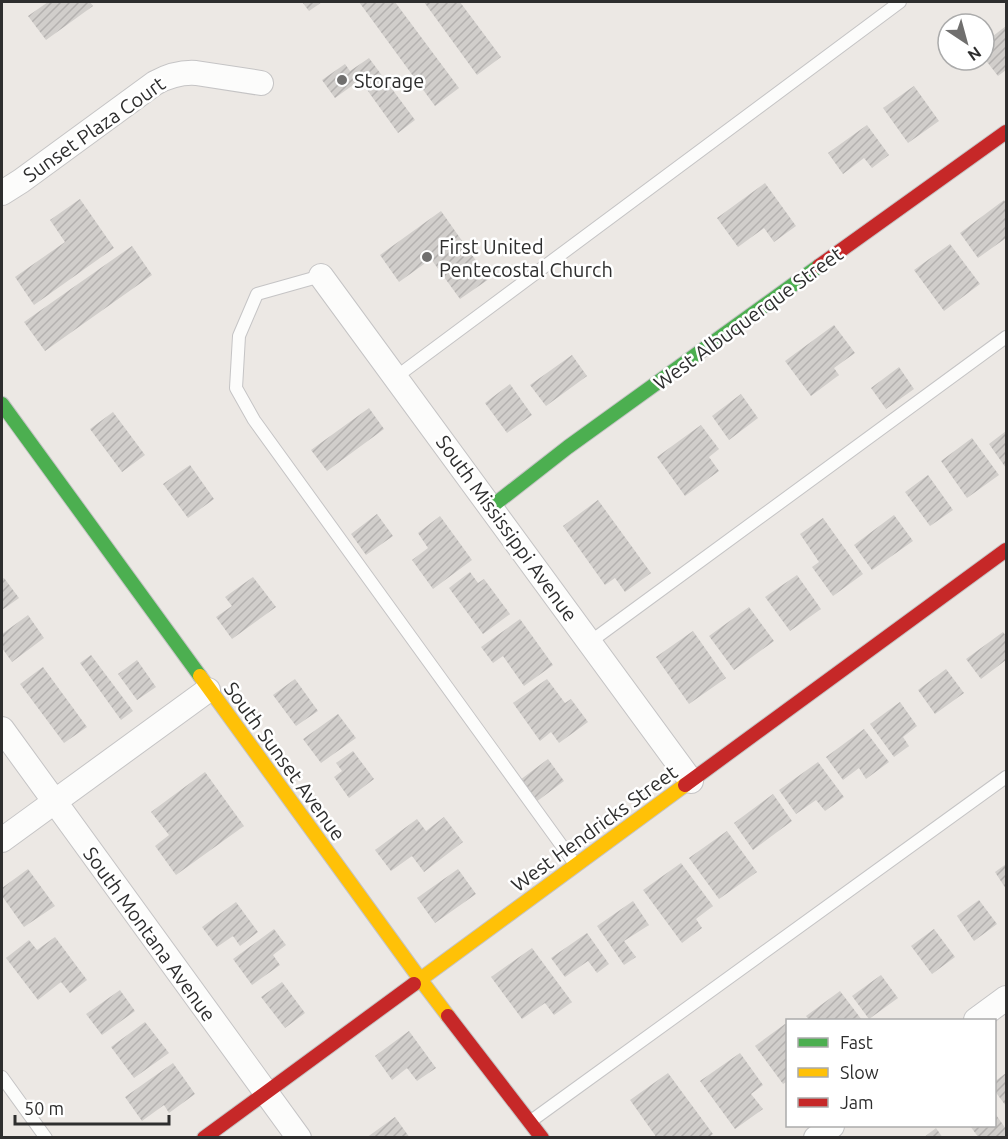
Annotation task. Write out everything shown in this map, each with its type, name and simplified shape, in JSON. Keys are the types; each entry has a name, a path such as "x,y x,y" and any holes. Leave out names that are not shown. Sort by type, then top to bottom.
{"street":[{"name":"Sunset Plaza Court","path":"2,194 166,77 187,72 261,83"},
{"name":"West Albuquerque Street","path":"491,507 568,447 1006,132"},
{"name":"South Mississippi Avenue","path":"321,276 691,781"},
{"name":"South Sunset Avenue","path":"2,404 420,980 542,1137"},
{"name":"West Hendricks Street","path":"204,1137 1006,550"},
{"path":"2,840 208,690"},
{"name":"South Montana Avenue","path":"2,729 299,1137"},
{"path":"977,1019 1006,999"},
{"path":"816,1137 829,1127"}],"lane":[{"path":"396,377 900,2"},
{"path":"321,276 257,294 239,336 236,388 254,420 576,865"},
{"path":"590,642 1006,337"},
{"path":"530,1122 1006,777"},
{"path":"2,1077 46,1137"}],"building":[{"path":"48,2 90,2 93,6 46,40 28,16"},
{"path":"302,2 322,2 309,11"},
{"path":"359,2 395,2 459,88 435,106"},
{"path":"424,2 460,2 501,57 477,75"},
{"path":"1006,26 1006,70 998,76 995,72 996,34"},
{"path":"369,58 415,120 398,133 360,80 335,98 322,80 345,64 350,71"},
{"path":"914,86 939,121 908,143 883,108"},
{"path":"867,125 889,155 872,168 864,158 843,174 828,153"},
{"path":"765,183 796,226 774,242 764,228 738,247 717,218"},
{"path":"80,199 114,248 34,305 15,277 65,242 50,220"},
{"path":"1004,200 1006,238 978,258 960,233"},
{"name":"First United Pentecostal Church","path":"441,211 489,279 460,299 431,259 399,282 380,255"},
{"path":"950,244 980,284 944,311 914,270"},
{"path":"132,246 152,275 45,351 24,322"},
{"path":"834,325 855,353 834,368 839,375 811,396 785,361"},
{"path":"572,355 587,376 546,406 530,385"},
{"path":"899,367 914,389 886,409 871,388"},
{"path":"510,384 532,415 507,433 485,403"},
{"path":"741,394 758,418 729,440 712,416"},
{"path":"369,408 384,429 327,471 311,450"},
{"path":"113,412 145,455 122,472 90,429"},
{"path":"701,425 719,449 709,457 719,471 685,496 657,457"},
{"path":"1006,431 1006,468 989,444"},
{"path":"972,438 999,475 967,498 941,461"},
{"path":"190,465 214,499 188,518 163,484"},
{"path":"928,475 953,510 930,526 905,492"},
{"path":"598,500 651,573 625,592 615,578 605,585 563,526"},
{"path":"377,514 393,536 366,555 351,534"},
{"path":"894,515 913,541 872,570 854,545"},
{"path":"440,516 472,560 433,589 412,560 428,548 418,533"},
{"path":"823,518 863,574 833,596 812,567 819,562 800,534"},
{"path":"470,572 478,583 484,579 510,614 483,634 449,588"},
{"path":"797,575 821,609 790,631 765,597"},
{"path":"253,577 276,607 232,639 216,617 232,606 225,597"},
{"path":"4,578 19,598 2,610 2,579"},
{"path":"749,607 774,641 734,670 709,636"},
{"path":"28,615 44,638 12,662 2,648 2,634"},
{"path":"520,619 553,665 524,686 503,656 493,663 481,647"},
{"path":"693,631 726,678 689,704 656,657"},
{"path":"1003,632 1006,636 1006,660 981,679 966,659"},
{"path":"91,655 133,711 121,720 80,663"},
{"path":"137,660 156,687 137,700 118,674"},
{"path":"43,667 87,727 64,743 20,684"},
{"path":"946,669 964,693 935,714 918,690"},
{"path":"295,679 318,711 296,726 273,695"},
{"path":"547,679 565,703 571,699 588,722 559,743 551,732 540,741 513,703"},
{"path":"900,702 917,726 903,737 909,746 894,757 870,724"},
{"path":"338,714 356,738 321,763 303,739"},
{"path":"864,729 889,762 866,779 859,768 843,780 826,757"},
{"path":"353,751 374,779 349,798 334,777 342,771 336,763"},
{"path":"548,759 564,781 536,802 520,780"},
{"path":"818,762 844,797 825,811 816,800 796,814 779,790"},
{"path":"205,772 244,826 176,875 155,846 169,835 151,812"},
{"path":"773,794 792,821 753,850 734,823"},
{"path":"444,817 463,842 424,872 412,856 391,871 375,850 417,819 426,831"},
{"path":"727,831 757,872 719,899 689,858"},
{"path":"681,863 713,906 696,919 702,928 682,943 643,890"},
{"path":"1006,864 1006,889 995,872"},
{"path":"28,869 55,906 24,927 2,896 2,888"},
{"path":"458,869 476,894 435,923 417,898"},
{"path":"979,900 997,924 974,941 957,916"},
{"path":"633,901 649,925 624,941 636,957 624,965 597,926"},
{"path":"236,902 258,932 240,946 233,936 217,947 202,927"},
{"path":"274,929 286,945 273,955 280,965 252,985 233,959"},
{"path":"934,929 955,957 932,974 911,946"},
{"path":"587,933 609,964 597,973 588,961 565,977 551,958"},
{"path":"55,937 87,980 70,993 61,982 38,1000 6,958 29,940 37,950"},
{"path":"532,948 572,1002 554,1015 545,1003 522,1019 491,977"},
{"path":"881,975 898,998 869,1019 852,996"},
{"path":"282,982 305,1013 285,1028 261,997"},
{"path":"120,990 135,1011 102,1035 86,1014"},
{"path":"840,991 861,1019 808,1019 806,1016"},
{"path":"145,1022 169,1053 134,1078 111,1047"},
{"path":"786,1025 786,1082 783,1084 755,1046"},
{"path":"409,1031 436,1068 417,1081 407,1068 392,1080 375,1056"},
{"path":"740,1053 763,1085 751,1094 763,1109 735,1129 700,1081"},
{"path":"173,1063 195,1094 169,1113 164,1105 142,1121 125,1097"},
{"path":"668,1073 713,1134 708,1138 657,1138 630,1100"},
{"path":"1006,1073 1006,1106 996,1093 996,1080"},
{"path":"996,1115 1006,1129 1006,1138 979,1138 971,1127 996,1127"},
{"path":"395,1117 410,1138 366,1138"},
{"path":"936,1128 943,1138 923,1138"}],"traffic: fast":[{"path":"491,507 568,447 819,266"},
{"path":"2,404 200,676"}],"traffic: slow":[{"path":"200,676 448,1016"},
{"path":"414,984 685,785"}],"traffic: jam":[{"path":"819,266 1006,132"},
{"path":"685,785 1006,550"},
{"path":"204,1138 414,984"},
{"path":"448,1016 542,1138"}],"place":[{"name":"Storage","path":"342,80"},
{"name":"First United Pentecostal Church","path":"427,257"}]}
